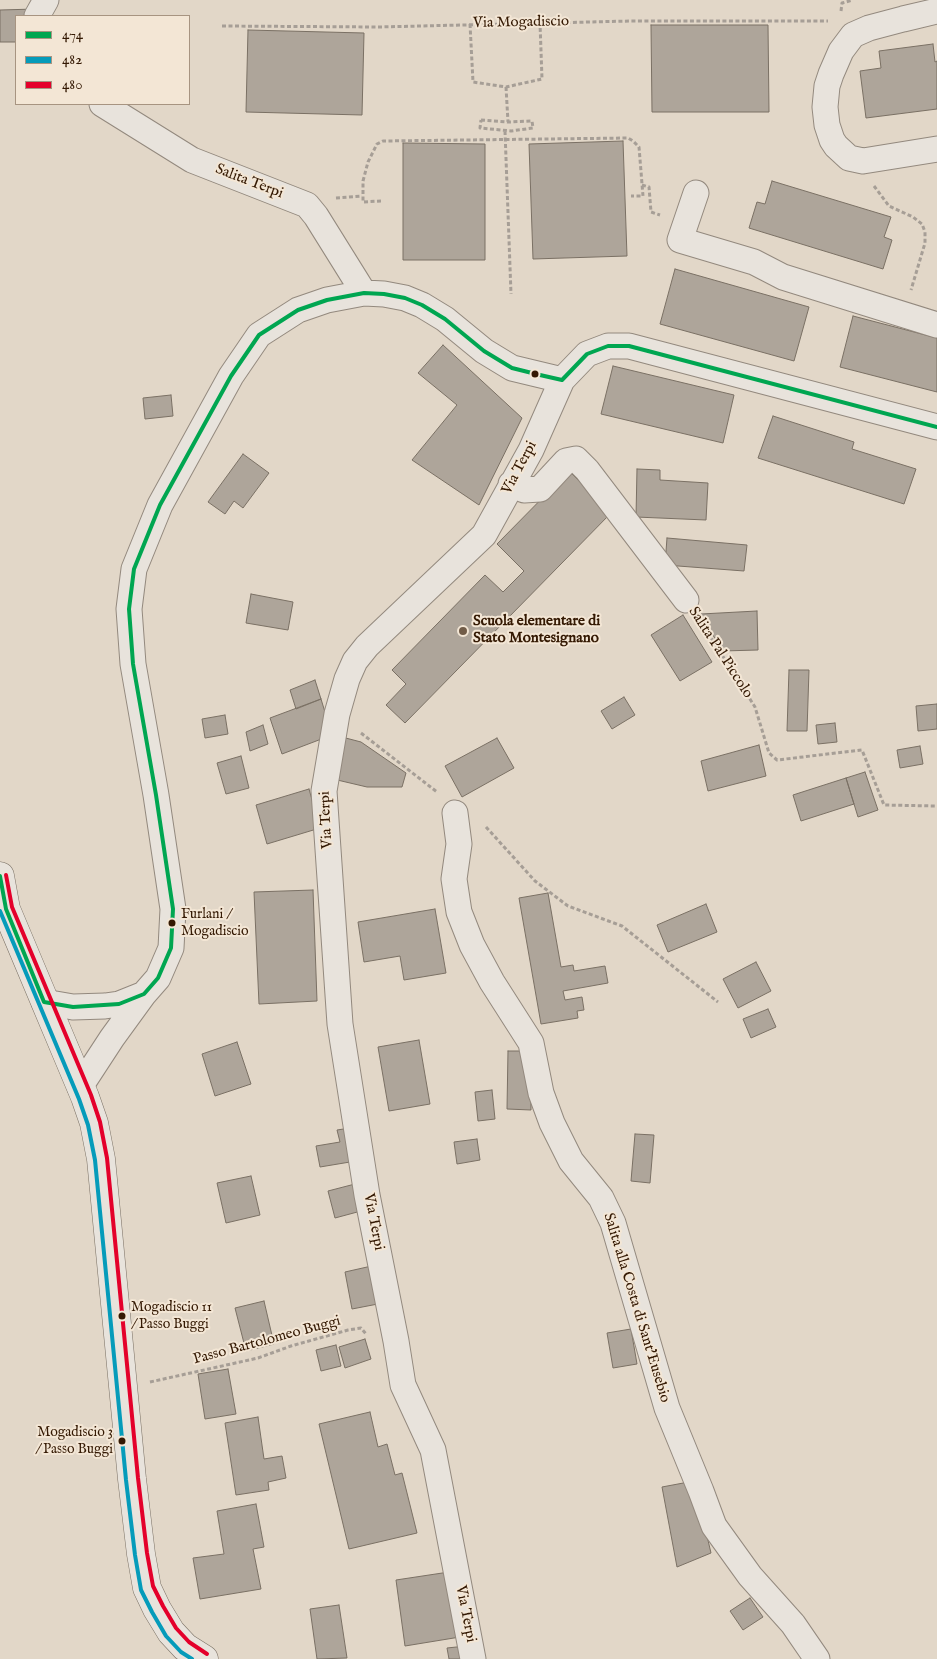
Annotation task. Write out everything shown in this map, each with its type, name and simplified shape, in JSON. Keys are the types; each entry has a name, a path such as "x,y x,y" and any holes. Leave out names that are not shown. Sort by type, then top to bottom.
{"street":[{"path":"38,15 46,0"},
{"path":"937,11 886,23 853,35 845,44 837,59 825,98 827,125 832,140 850,158 863,161 937,149"},
{"name":"Salita Terpi","path":"104,105 192,160 307,204 364,293"},
{"path":"696,193 680,240 754,262 783,276 937,325"},
{"path":"80,1087 112,1038 158,978 171,948 173,909 156,795 133,664 130,609 134,569 160,505 231,376 259,335 298,310 326,300 364,293 384,294 422,304 445,319 484,351 512,368 562,380"},
{"name":"Via Terpi","path":"473,1659 433,1450 403,1385 368,1195 340,1024 324,791 337,714 347,679 355,661 367,646 484,535 531,450 562,380 587,354 608,346 629,346 937,428"},
{"name":"Salita Pal Piccolo","path":"511,484 524,490 540,489 566,461 576,459 587,470 686,600"},
{"name":"Salita alla Costa di Sant'Eusebio","path":"455,812 459,844 454,879 459,912 472,945 484,967 531,1043 540,1093 552,1123 571,1160 601,1198 613,1223 667,1408 714,1526 750,1576 793,1624 817,1659"},
{"path":"0,876 6,909 94,1123 101,1159 132,1479 147,1588 170,1632 185,1647 204,1659"},
{"path":"44,1002 73,1007 104,1006 119,1004 144,994"}],"path":[{"path":"841,12 842,3 853,0"},
{"name":"Via Mogadiscio","path":"222,26 378,27 631,21 819,22"},
{"path":"470,24 473,82 506,87 542,79 540,23"},
{"path":"506,87 508,122"},
{"path":"481,120 508,122 532,121 533,128 505,131 480,128 481,120"},
{"path":"505,131 511,294"},
{"path":"381,201 362,202 362,196 363,181 368,162 377,144 382,141 628,138 633,140 639,147 643,196 631,196"},
{"path":"863,161 866,172 876,191 889,206 913,217 922,224 925,232 925,243 903,314"},
{"path":"642,185 649,187 651,212 686,223"},
{"name":"Salita Pal Piccolo","path":"686,600 755,707 769,753 777,760 862,750 884,804 937,806"},
{"path":"378,747 443,797 455,812 486,826 535,882 568,906 622,926 718,1002"},
{"name":"Passo Bartolomeo Buggi","path":"124,1388 258,1358 291,1346 361,1328 386,1359 400,1367"}],"building":[{"path":"36,9 33,15 15,15 15,42 0,42 0,10"},
{"path":"651,25 768,25 769,112 652,112"},
{"path":"248,30 364,33 362,115 246,112"},
{"path":"933,44 935,62 937,61 937,109 866,118 860,71 881,68 879,51"},
{"path":"623,141 627,256 533,259 529,144"},
{"path":"403,143 485,144 485,260 403,260"},
{"path":"772,181 891,217 884,237 892,240 883,269 749,228 757,202 765,204"},
{"path":"675,269 809,307 794,361 660,324"},
{"path":"853,316 937,338 937,392 840,367"},
{"path":"443,345 522,418 479,505 412,460 457,405 418,373"},
{"path":"613,366 734,395 723,443 601,414"},
{"path":"171,395 173,416 145,419 143,398"},
{"path":"773,416 854,442 852,449 916,469 904,504 758,458"},
{"path":"243,454 269,473 243,508 234,501 225,514 208,502"},
{"path":"637,469 660,470 660,480 708,483 706,520 636,517"},
{"name":"Scuola elementare di Stato Montesignano","path":"569,471 611,513 405,723 386,705 406,684 392,670 485,575 503,592 524,571 497,544"},
{"path":"667,538 747,545 744,571 665,565"},
{"path":"251,594 293,602 288,630 246,623"},
{"path":"757,611 758,650 722,651 701,614"},
{"path":"683,615 712,662 680,681 651,635"},
{"path":"789,670 809,670 807,731 787,731"},
{"path":"315,680 321,699 296,709 290,690"},
{"path":"624,697 635,715 612,729 601,711"},
{"path":"321,699 332,735 282,754 270,718"},
{"path":"937,704 937,729 918,731 916,706"},
{"path":"225,715 228,734 205,738 202,719"},
{"path":"835,723 837,742 818,744 816,725"},
{"path":"263,725 268,744 250,751 246,732"},
{"path":"338,736 361,742 406,773 402,787 367,787 333,779"},
{"path":"497,738 514,768 462,797 445,766"},
{"path":"759,745 766,776 708,791 701,761"},
{"path":"920,746 923,764 900,768 897,750"},
{"path":"241,756 249,788 226,794 217,763"},
{"path":"865,772 878,810 858,817 846,778"},
{"path":"846,778 854,804 801,821 793,795"},
{"path":"309,789 320,828 267,844 256,805"},
{"path":"313,890 317,1001 259,1004 254,892"},
{"path":"548,893 561,967 573,965 574,971 605,966 608,983 563,991 565,1000 582,997 584,1010 577,1011 578,1018 541,1024 519,898"},
{"path":"706,904 717,932 668,952 657,925"},
{"path":"435,909 446,973 404,980 400,956 364,962 358,922"},
{"path":"756,962 771,991 738,1008 723,979"},
{"path":"768,1009 776,1027 751,1038 743,1019"},
{"path":"419,1040 430,1104 389,1111 378,1047"},
{"path":"237,1042 251,1084 215,1096 202,1054"},
{"path":"508,1051 531,1051 531,1110 507,1109"},
{"path":"492,1090 495,1119 478,1121 475,1092"},
{"path":"350,1128 356,1161 320,1167 316,1146 340,1142 337,1130"},
{"path":"635,1134 654,1135 650,1183 631,1181"},
{"path":"477,1139 480,1160 457,1164 454,1142"},
{"path":"251,1176 260,1215 226,1223 217,1183"},
{"path":"355,1184 361,1211 335,1218 328,1191"},
{"path":"376,1265 383,1303 352,1309 345,1272"},
{"path":"264,1301 274,1344 246,1351 235,1308"},
{"path":"631,1329 637,1364 613,1368 607,1333"},
{"path":"365,1339 371,1359 345,1368 339,1347"},
{"path":"336,1345 341,1366 321,1371 316,1350"},
{"path":"228,1369 236,1414 205,1419 198,1374"},
{"path":"370,1412 378,1447 387,1444 395,1475 402,1473 417,1533 349,1549 319,1424"},
{"path":"258,1417 264,1459 282,1456 286,1478 268,1482 269,1490 236,1495 225,1423"},
{"path":"694,1481 711,1553 677,1567 662,1487"},
{"path":"256,1504 264,1547 253,1549 261,1589 200,1599 193,1558 224,1554 217,1511"},
{"path":"449,1572 460,1637 405,1646 396,1580"},
{"path":"750,1598 763,1617 743,1630 730,1611"},
{"path":"339,1605 347,1658 317,1659 310,1609"},
{"path":"466,1646 468,1659 449,1659 447,1648"}],"transit line":[{"name":"474","path":"0,876 6,909 44,1002 73,1007 119,1004 144,994 158,978 171,948 173,909 156,795 133,664 129,609 134,569 160,505 231,376 259,335 298,310 327,300 364,293 384,294 405,298 422,305 445,319 484,351 512,368 540,375 562,380 587,354 608,346 629,346 937,427"},
{"name":"480","path":"6,875 12,907 91,1095 100,1122 107,1158 138,1478 153,1586 176,1628 189,1642 207,1654"},
{"name":"482","path":"0,911 79,1099 88,1125 95,1160 126,1480 141,1590 166,1636 181,1652 192,1659"}],"place":[{"name":"Scuola elementare di Stato Montesignano","path":"463,631"},
{"name":"Furlani / Mogadiscio","path":"172,923"},
{"name":"Mogadiscio 11 / Passo Buggi","path":"122,1316"},
{"name":"Mogadiscio 3 / Passo Buggi","path":"122,1441"}]}
